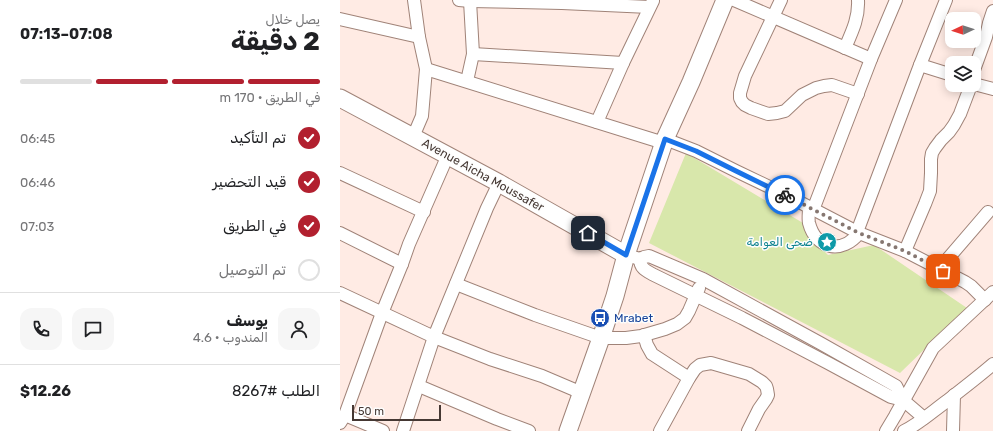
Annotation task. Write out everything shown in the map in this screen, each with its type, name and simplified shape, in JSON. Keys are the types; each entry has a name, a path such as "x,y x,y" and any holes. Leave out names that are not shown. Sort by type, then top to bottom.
{"street":[{"path":"413,137 422,116 426,69 419,38 414,0"},
{"path":"568,431 602,338 615,296 633,257 665,141 725,0"},
{"path":"734,0 871,59"},
{"path":"781,0 745,76 740,93 742,102 760,112 768,114 785,111 802,95 816,88 832,85 858,94"},
{"path":"845,48 856,23 858,0"},
{"path":"896,0 811,209 809,223 812,231 816,237 827,246 835,247 851,242 858,232 920,65 946,0"},
{"path":"467,81 473,54 465,1 562,4 651,4 623,62 597,122"},
{"path":"979,56 993,11"},
{"path":"340,19 419,38"},
{"path":"473,54 623,62"},
{"path":"920,65 945,73"},
{"path":"426,69 696,151 858,232 905,251 989,296 933,348 886,431"},
{"path":"981,86 993,89"},
{"path":"905,251 930,190 930,158 938,144 954,125 968,92"},
{"name":"Avenue Aicha Moussafer","path":"340,98 448,155 633,257"},
{"path":"383,431 342,419 409,244 448,155"},
{"path":"340,173 424,212"},
{"path":"403,431 434,337 487,208 499,183"},
{"path":"939,269 988,212"},
{"path":"340,234 402,264"},
{"path":"633,257 649,256 703,279 820,343 896,386 903,400 924,418"},
{"path":"633,257 640,264 642,269 742,318 821,359 891,398 903,400"},
{"path":"456,284 535,315 602,338 626,338 665,329 677,324 685,318 703,279"},
{"path":"340,293 434,337 490,359 542,376 582,393"},
{"path":"644,335 652,354 689,378"},
{"path":"660,431 695,369 706,363 711,363 749,374 766,386 768,395 748,431"},
{"path":"907,430 981,375 993,364"},
{"path":"419,386 529,431"},
{"path":"953,431 954,395"}],"green space":[{"path":"686,153 803,223 809,236 828,255 874,245 967,308 900,373 649,243"}],"way so far":[{"path":"785,195 859,233 905,251 943,271"}],"place":[{"name":"ضحى العوامة","path":"827,242"},
{"name":"Mrabet","path":"600,318"}],"route":[{"path":"588,233 626,255 665,139 696,151 785,195"}]}
